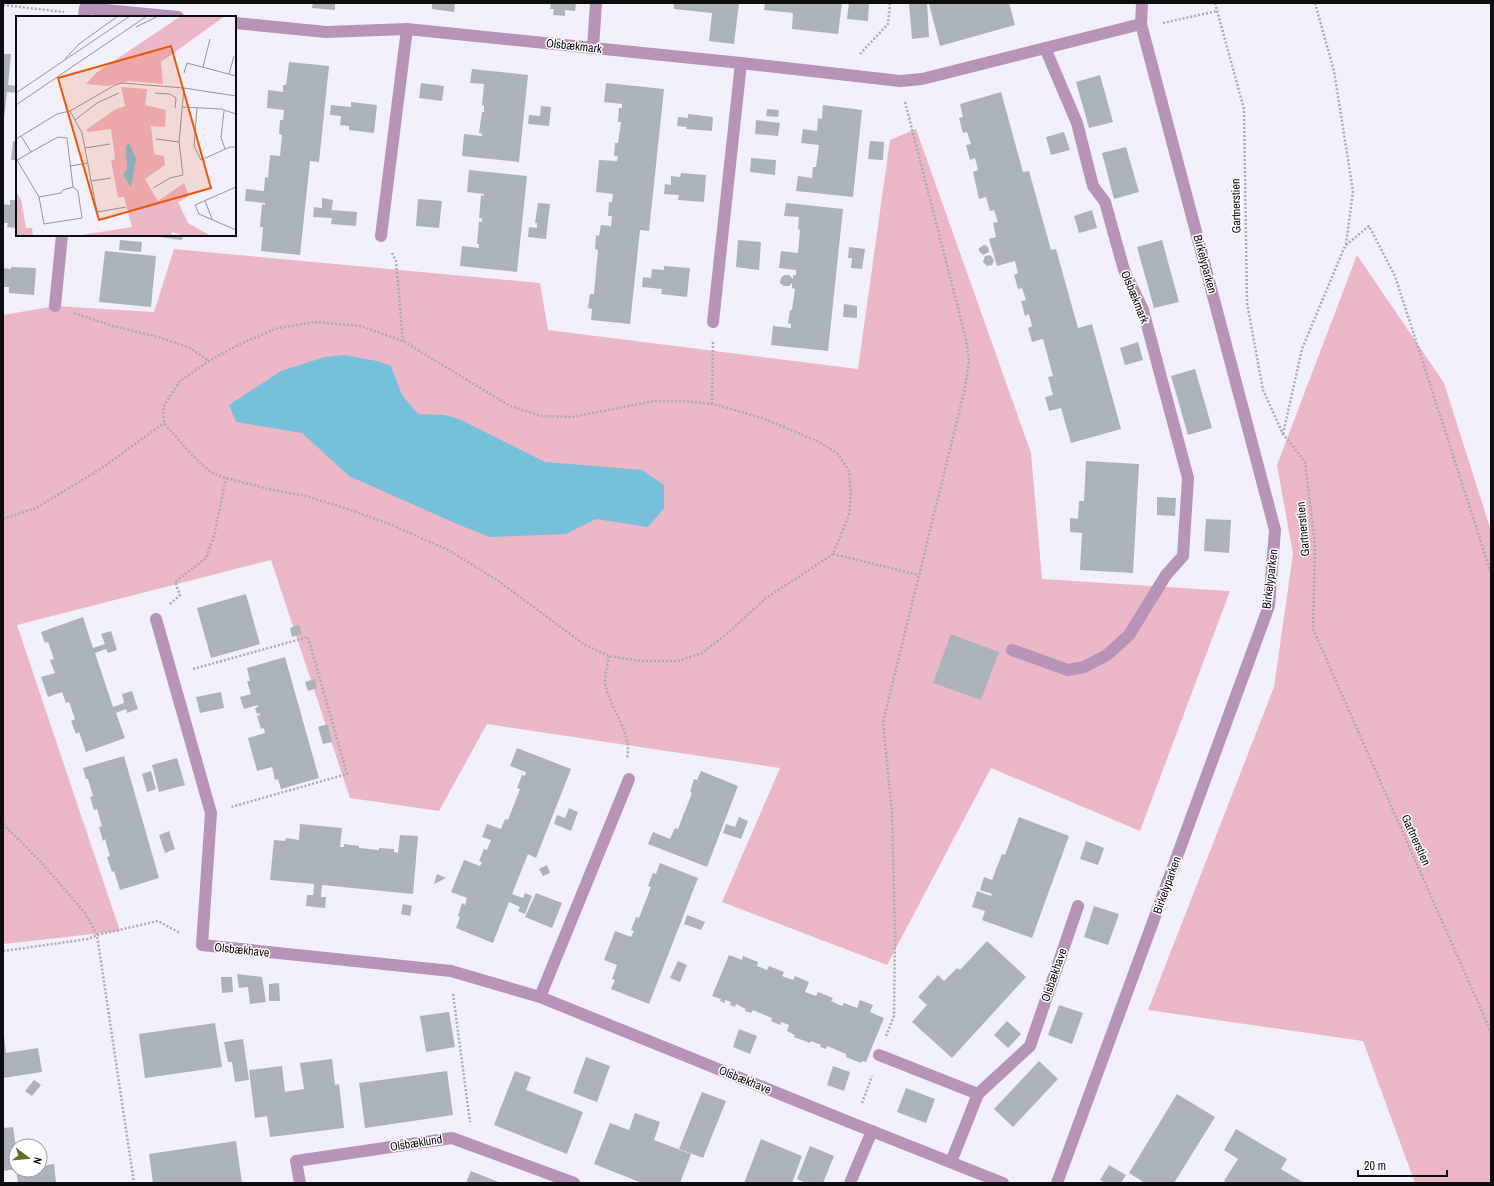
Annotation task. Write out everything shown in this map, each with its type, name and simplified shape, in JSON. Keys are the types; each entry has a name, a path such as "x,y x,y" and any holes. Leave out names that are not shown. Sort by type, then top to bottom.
{"street":[{"path":"593,48 596,3"},
{"name":"Birkelyparken","path":"1057,1183 1269,606 1275,530 1142,26 1142,3"},
{"path":"84,16 86,8 168,16"},
{"name":"Olsbækmark","path":"236,23 326,32 407,29 741,63 900,81 922,79 1045,48 1142,26"},
{"path":"381,236 407,29"},
{"name":"Olsbækmark","path":"1012,650 1068,670 1084,667 1107,655 1130,635 1166,575 1183,556 1188,478 1143,310 1124,270 1105,202 1093,186 1077,123 1045,48"},
{"path":"713,322 741,63"},
{"path":"55,306 62,236"},
{"name":"Olsbækhave","path":"156,619 211,813 202,946 450,972 540,997 1003,1183"},
{"path":"540,997 629,779"},
{"name":"Olsbækhave","path":"951,1162 978,1094 1030,1046 1078,906"},
{"path":"879,1055 978,1094"},
{"path":"850,1183 872,1131"},
{"name":"Olsbæklund","path":"300,1183 296,1161 452,1138 574,1183"}],"path":[{"path":"842,74 888,24 890,3"},
{"name":"Gartnerstien","path":"1215,3 1244,109 1247,303 1263,390 1283,434 1305,462 1315,545 1313,629 1491,1032"},
{"path":"1283,434 1302,349 1346,246 1354,191 1334,72 1315,3"},
{"path":"3,4 84,16"},
{"path":"1142,26 1217,11"},
{"path":"854,1124 894,1016 895,935 892,813 883,722 965,388 969,361 966,339 900,81"},
{"path":"1346,246 1369,226 1395,276 1491,573"},
{"path":"381,236 396,261 403,341"},
{"path":"55,306 113,326 158,337 190,348 208,361"},
{"path":"315,322 360,326 403,341 510,406 541,416 572,417 654,401 685,401 712,404 767,420 817,441 837,452 849,471 851,495 849,515 833,554 765,599 728,633 702,653 678,661 641,661 609,656 586,645 497,580 448,550 392,524 348,508 306,496 268,489 226,478 210,472 190,453 164,423 163,407 180,381 208,361 240,344 278,328 315,322"},
{"path":"712,404 713,322"},
{"path":"3,519 36,508 102,468 164,423"},
{"path":"156,619 180,595 175,582 206,558 214,536 226,478"},
{"path":"833,554 919,575"},
{"path":"172,675 308,637 347,774 211,813"},
{"path":"609,656 605,680 609,697 625,732 629,748 625,766 629,779"},
{"path":"3,824 42,863 85,913 97,935 134,1183"},
{"path":"3,951 88,939 97,935 158,921 202,946"},
{"path":"450,972 473,1146"}],"shaded area":[{"path":"916,129 1031,453 1042,579 1230,591 1140,831 991,768 887,965 722,902 780,768 487,724 439,811 350,798 271,560 17,625 120,931 3,944 3,315 55,306 154,312 174,249 540,283 548,330 858,369 890,140"},
{"path":"1357,255 1444,383 1491,531 1491,1183 1415,1183 1363,1041 1148,1010 1274,687 1293,554 1277,465"}],"water":[{"path":"344,355 377,361 391,366 402,395 418,414 445,415 459,419 545,462 642,470 664,485 664,508 648,527 596,519 566,534 490,537 349,476 302,433 236,422 229,405 281,371 325,357"}],"building":[{"path":"313,3 335,3 335,10 312,8"},
{"path":"432,3 455,3 454,12 432,9"},
{"path":"551,3 576,3 575,11 565,10 565,16 553,15 554,9 550,9"},
{"path":"674,3 739,3 734,44 709,41 712,13 674,9"},
{"path":"765,3 842,3 838,34 792,29 793,13 764,10"},
{"path":"849,3 869,3 868,21 847,19"},
{"path":"909,3 927,3 929,37 912,39"},
{"path":"1009,3 1015,25 940,46 929,4"},
{"path":"3,54 11,54 8,85 16,86 16,93 7,92 4,119"},
{"path":"289,62 329,66 319,162 310,161 300,255 261,251 263,227 260,227 262,204 265,205 265,203 245,201 246,189 264,191 265,177 268,178 270,155 280,156 282,135 279,134 280,120 283,120 284,110 267,108 268,90 283,92 283,85 286,85"},
{"path":"472,69 528,75 519,162 462,156 464,134 482,136 482,134 479,133 482,112 484,112 484,106 482,105 484,84 470,83"},
{"path":"1100,75 1113,122 1089,128 1076,82"},
{"path":"421,83 444,86 442,101 419,98"},
{"path":"606,83 664,89 649,231 640,230 630,324 591,320 592,309 588,308 590,294 594,294 598,250 595,249 596,235 599,236 601,225 611,226 612,216 608,216 609,202 612,202 613,194 596,192 599,160 617,161 618,156 614,156 615,143 618,143 621,122 618,122 619,108 622,108 622,104 604,102"},
{"path":"1001,92 1023,172 1029,171 1051,250 1056,249 1078,328 1092,324 1121,429 1071,443 1061,408 1049,411 1045,397 1053,395 1048,377 1053,376 1043,339 1032,342 1028,328 1032,326 1029,314 1025,316 1021,301 1026,300 1022,288 1018,289 1014,275 1018,273 1015,261 997,266 989,239 996,237 993,223 998,222 994,210 990,211 986,197 979,199 973,172 978,170 975,158 970,160 966,145 971,144 967,132 963,133 959,118 963,117 960,104"},
{"path":"351,102 377,105 374,133 349,130 349,126 340,125 341,116 330,115 331,105 351,107"},
{"path":"823,105 862,110 853,197 796,191 798,176 812,178 813,167 816,167 819,145 801,143 803,129 817,131 818,118 822,119"},
{"path":"541,106 551,107 549,126 528,124 529,115 540,116"},
{"path":"767,109 779,110 778,117 766,116"},
{"path":"688,114 713,117 712,131 686,129 687,127 677,126 678,117 688,118"},
{"path":"756,120 780,123 778,136 755,134"},
{"path":"1064,132 1070,150 1051,155 1046,137"},
{"path":"13,141 16,142 16,160 11,160"},
{"path":"870,141 884,142 883,160 868,159"},
{"path":"1126,147 1139,192 1114,199 1102,153"},
{"path":"751,158 776,160 775,175 750,172"},
{"path":"469,170 527,176 517,272 460,266 462,246 479,248 479,244 477,244 479,221 482,222 482,218 479,218 481,195 484,196 484,194 467,192"},
{"path":"681,173 706,175 704,202 678,200 679,195 664,194 665,184 671,185 671,176 680,177"},
{"path":"322,198 333,200 331,214 332,210 357,212 356,226 331,224 332,218 313,217 314,207 322,208"},
{"path":"418,199 442,201 439,228 416,226"},
{"path":"10,200 16,200 16,228 7,227 8,223 3,223 3,204 10,205"},
{"path":"538,203 550,204 546,239 528,237 529,227 537,228 537,223 535,223"},
{"path":"786,203 843,209 828,351 771,345 773,326 791,328 791,324 788,323 790,310 792,310 795,289 792,288 792,283 789,286 784,286 780,283 781,278 784,275 789,275 793,279 793,275 796,275 796,270 779,268 781,251 798,253 800,230 798,229 799,217 784,216"},
{"path":"1092,210 1097,228 1079,233 1074,216"},
{"path":"152,236 183,236 182,240"},
{"path":"120,240 142,242 141,252 119,250"},
{"path":"738,240 761,242 759,270 736,267"},
{"path":"1162,240 1179,302 1154,308 1137,247"},
{"path":"984,245 987,246 989,252 983,255 979,251 979,248"},
{"path":"849,247 865,249 862,269 851,268 852,258 848,258"},
{"path":"105,251 156,256 151,307 99,302"},
{"path":"990,255 994,260 992,265 987,266 983,262 985,256"},
{"path":"664,266 690,268 687,297 661,294 662,289 642,287 643,277 651,278 652,269 664,270"},
{"path":"11,267 36,268 34,295 9,293 9,287 3,287 3,268 11,269"},
{"path":"844,304 857,306 857,318 843,317"},
{"path":"1138,342 1143,360 1125,365 1120,348"},
{"path":"1195,369 1212,428 1188,435 1171,376"},
{"path":"1086,461 1139,464 1133,573 1080,570 1082,533 1070,532 1070,518 1078,519 1079,501 1084,501"},
{"path":"1157,497 1176,498 1175,516 1157,515"},
{"path":"1206,519 1231,520 1229,553 1204,551"},
{"path":"246,594 260,644 211,658 197,608"},
{"path":"83,617 93,648 105,644 101,634 111,631 117,650 108,653 106,649 95,653 113,707 124,703 122,694 132,691 138,709 127,713 126,709 116,713 125,738 86,752 79,732 76,734 71,721 75,719 69,702 66,703 62,692 48,697 41,677 55,673 50,660 54,659 48,642 45,643 41,632"},
{"path":"299,625 302,634 292,637 290,628"},
{"path":"951,634 999,652 981,700 933,683"},
{"path":"285,657 319,778 281,789 278,779 275,780 272,767 257,771 248,738 265,733 264,728 261,729 257,716 260,715 260,713 257,714 255,708 258,707 258,705 244,709 240,697 251,694 247,681 250,681 247,668"},
{"path":"315,679 317,688 308,691 305,682"},
{"path":"221,692 224,708 200,713 196,697"},
{"path":"328,724 332,742 323,744 318,727"},
{"path":"517,748 571,769 536,858 528,854 512,894 523,898 525,893 532,896 525,914 518,911 520,907 509,902 493,943 456,928 460,917 458,916 462,903 465,905 467,898 451,892 464,860 480,866 482,862 479,861 484,849 487,850 491,840 482,837 487,824 501,829 505,819 508,820 520,789 517,788 522,775 525,776 526,772 510,766"},
{"path":"124,756 159,878 120,890 114,871 112,872 107,857 110,856 105,839 103,841 99,827 102,826 97,809 94,810 90,797 93,796 83,768"},
{"path":"177,758 185,785 159,792 152,765"},
{"path":"151,771 156,789 147,792 142,774"},
{"path":"701,771 738,786 707,867 648,844 653,832 670,839 675,828 678,829 692,793 690,792 694,779 697,780"},
{"path":"569,808 578,812 571,831 554,824 557,815 565,818"},
{"path":"739,817 748,821 741,839 723,833 726,824 735,827"},
{"path":"1019,817 1069,836 1032,938 982,920 985,911 972,907 977,891 991,896 992,894 980,890 984,877 992,880 1002,854 1005,855"},
{"path":"300,824 342,828 340,847 344,847 344,844 359,846 359,848 379,850 379,848 394,849 394,852 398,853 400,835 418,836 413,894 322,885 321,897 326,897 325,908 306,906 307,895 313,895 314,884 270,880 274,840 285,841 286,838 299,840"},
{"path":"169,831 175,849 165,853 159,835"},
{"path":"1086,841 1104,848 1098,865 1080,859"},
{"path":"660,863 698,878 649,1004 611,989 615,980 612,979 617,965 604,960 615,931 631,937 634,931 631,930 636,917 639,918 651,887 648,886 653,873 656,874"},
{"path":"547,865 550,873 543,876 539,869"},
{"path":"437,874 446,878 434,884"},
{"path":"536,893 562,903 552,928 525,917"},
{"path":"403,904 412,906 410,916 401,914"},
{"path":"1094,906 1119,914 1108,945 1084,937"},
{"path":"687,915 705,922 701,930 684,924"},
{"path":"987,941 1026,977 952,1058 912,1022 927,1005 918,997 938,975 944,981 957,968 960,970"},
{"path":"729,955 742,960 743,956 758,962 757,966 767,970 769,966 784,972 782,976 793,980 795,976 809,982 805,992 816,996 818,992 833,998 831,1001 842,1006 844,1003 857,1008 860,1000 873,1005 870,1012 884,1018 866,1062 862,1061 861,1063 846,1057 846,1054 827,1046 826,1049 811,1041 810,1043 794,1037 795,1035 787,1031 789,1025 781,1022 780,1025 771,1021 772,1018 753,1010 751,1013 745,1011 746,1009 736,1004 735,1007 730,1005 731,1002 725,1000 725,1003 720,1001 721,999 712,996"},
{"path":"678,961 687,965 680,982 670,978"},
{"path":"237,974 262,977 266,1002 250,1004 248,987 239,988"},
{"path":"221,977 232,977 233,992 222,993"},
{"path":"279,983 280,1001 269,1001 269,984"},
{"path":"1059,1005 1083,1013 1072,1044 1048,1035"},
{"path":"449,1012 455,1047 426,1052 420,1016"},
{"path":"1007,1021 1021,1034 1008,1048 994,1035"},
{"path":"215,1023 222,1067 145,1078 139,1034"},
{"path":"739,1029 757,1036 750,1054 733,1047"},
{"path":"4,1036 6,1053 38,1048 42,1072 3,1078"},
{"path":"243,1039 249,1080 235,1082 232,1062 228,1062 224,1042"},
{"path":"586,1057 610,1066 597,1102 573,1093"},
{"path":"332,1059 335,1085 339,1084 344,1128 270,1137 267,1116 255,1118 249,1070 282,1066 285,1092 304,1089 300,1063"},
{"path":"1039,1061 1058,1079 1013,1127 994,1109"},
{"path":"833,1066 850,1072 844,1091 827,1085"},
{"path":"447,1071 453,1115 365,1128 359,1083"},
{"path":"515,1071 531,1077 526,1090 583,1112 567,1154 494,1125"},
{"path":"34,1080 41,1085 32,1096 25,1091"},
{"path":"906,1088 935,1099 926,1123 897,1112"},
{"path":"702,1092 726,1101 703,1158 679,1149"},
{"path":"1177,1094 1215,1117 1174,1183 1145,1183 1129,1173"},
{"path":"635,1113 660,1122 654,1140 691,1154 680,1183 642,1183 594,1164 610,1123 629,1130"},
{"path":"13,1127 15,1138 8,1138 8,1170 3,1171 3,1128"},
{"path":"1236,1129 1287,1159 1281,1169 1304,1183 1228,1183 1224,1181 1238,1159 1224,1150"},
{"path":"761,1139 802,1156 792,1183 744,1183"},
{"path":"236,1141 242,1183 153,1183 149,1154"},
{"path":"810,1146 834,1156 823,1183 806,1183 797,1179"},
{"path":"54,1164 56,1183 18,1183 17,1178 48,1178 48,1165"},
{"path":"1109,1165 1126,1175 1121,1183 1106,1183 1100,1180"},
{"path":"471,1171 501,1183 466,1183"}]}
